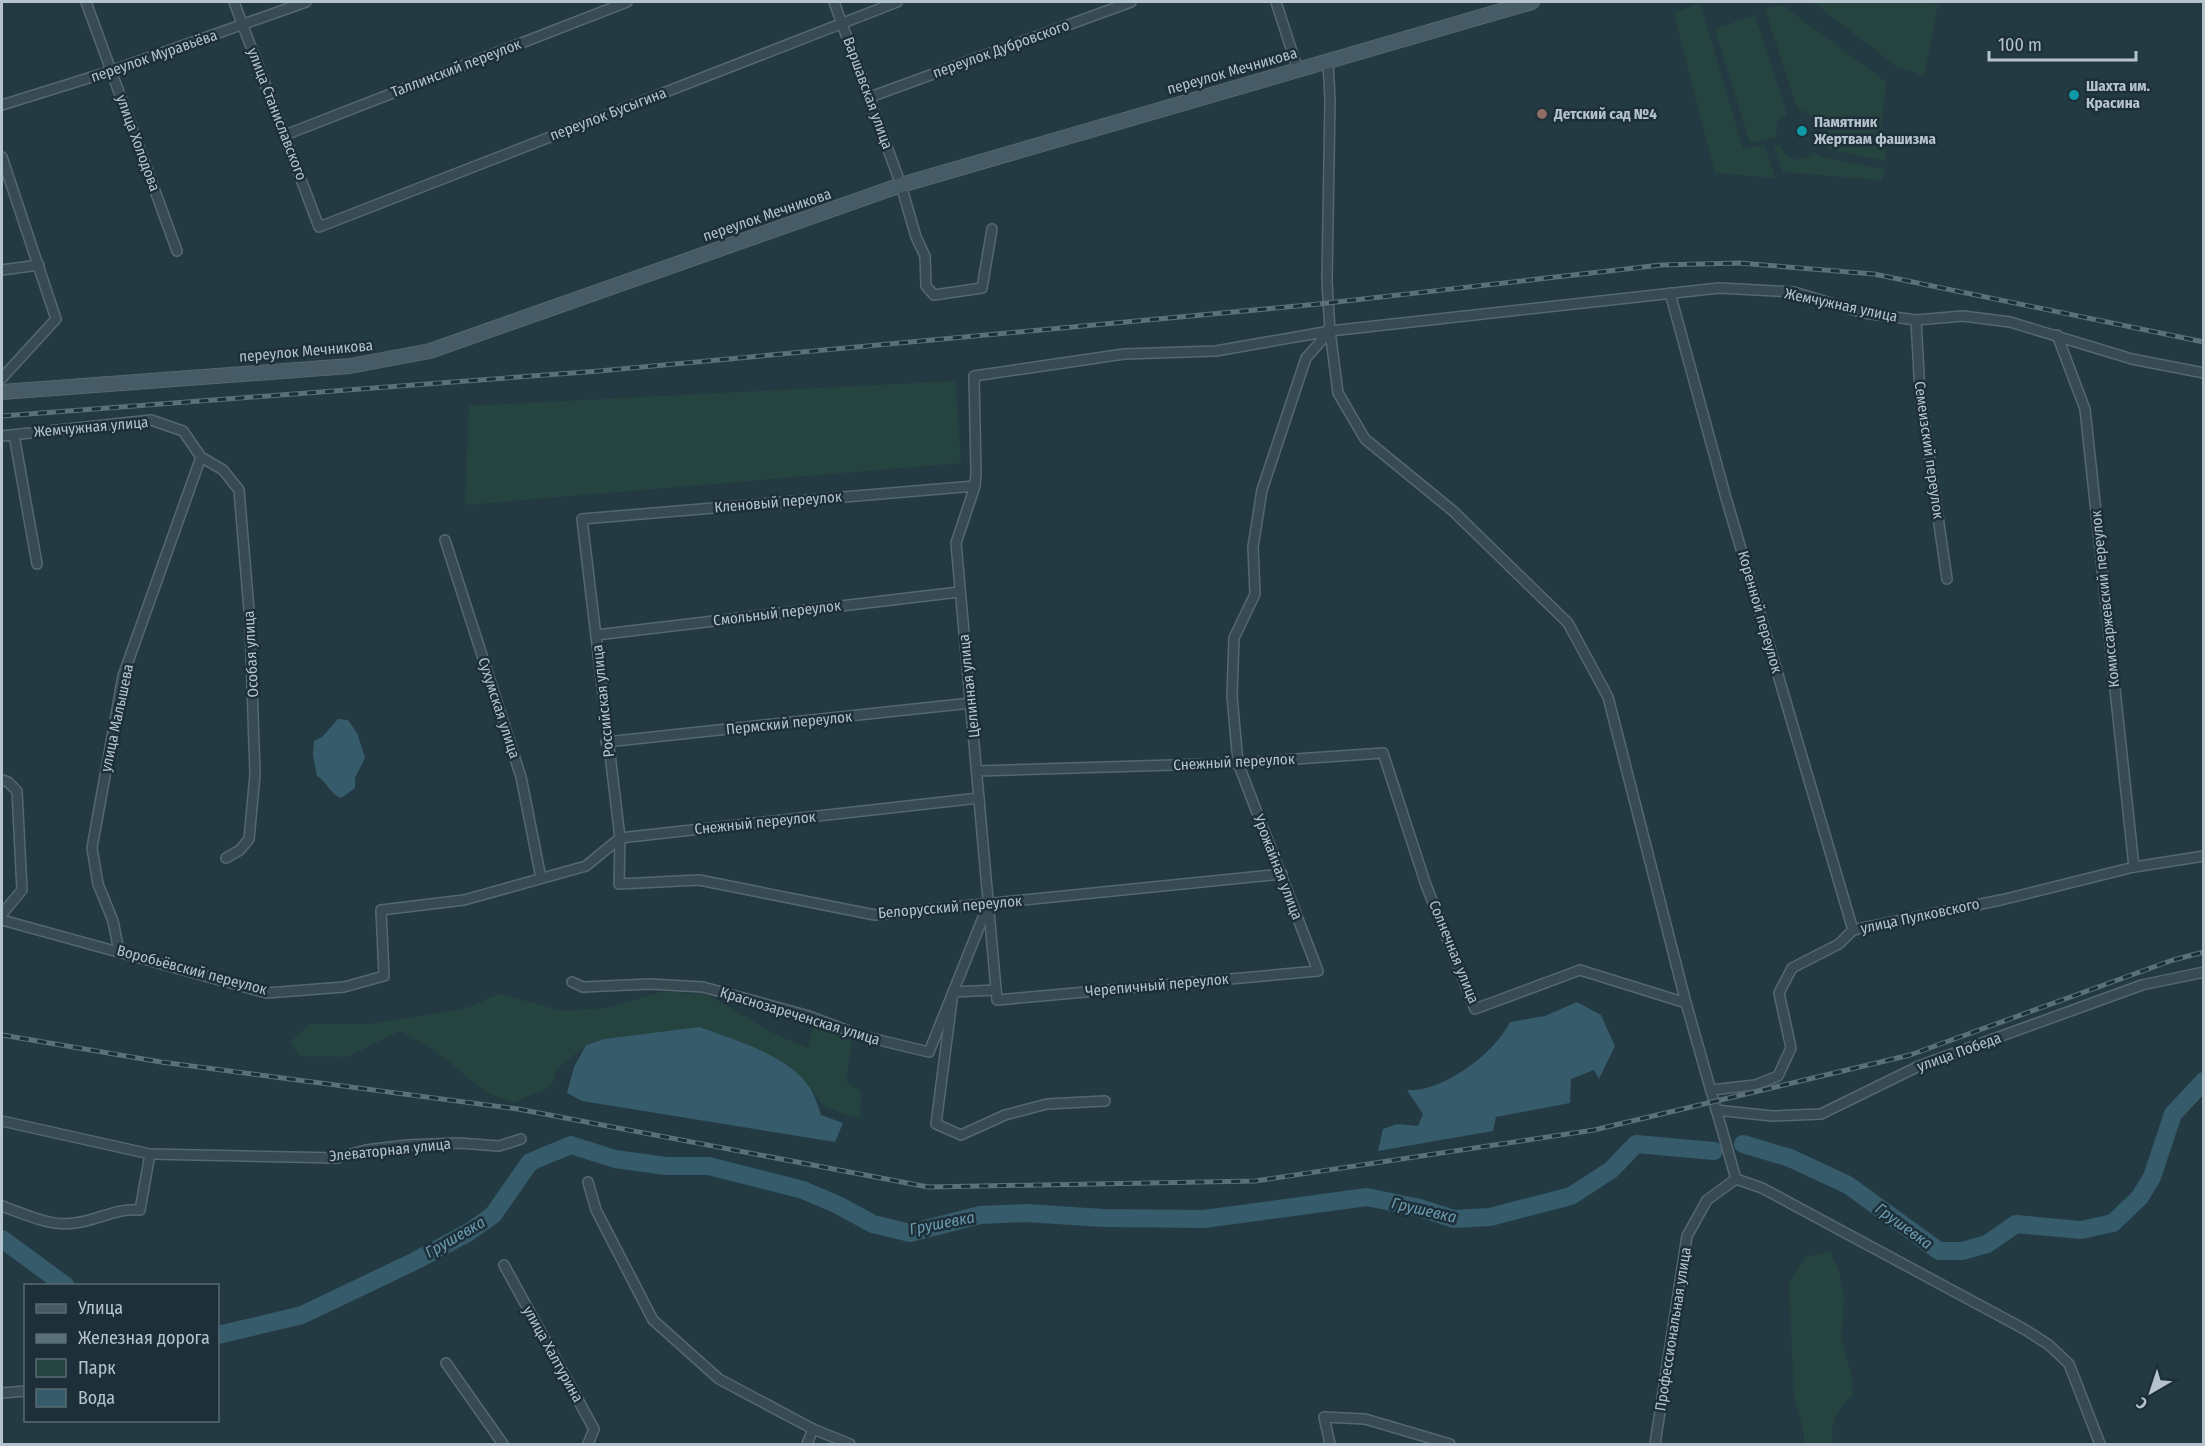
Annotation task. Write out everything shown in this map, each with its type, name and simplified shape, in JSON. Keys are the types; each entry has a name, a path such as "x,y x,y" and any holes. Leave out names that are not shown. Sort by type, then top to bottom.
{"street":[{"name":"улица Холодова","path":"86,2 177,251"},
{"name":"улица Станиславского","path":"234,2 319,227"},
{"name":"переулок Муравьёва","path":"2,105 111,71 306,2"},
{"name":"Таллинский переулок","path":"285,135 627,2"},
{"name":"Варшавская улица","path":"834,2 901,185 916,237 925,256 926,285 934,295 982,288 992,229"},
{"name":"переулок Бусыгина","path":"319,227 897,2"},
{"name":"переулок Дубровского","path":"870,97 1131,2"},
{"path":"1276,2 1298,69"},
{"name":"переулок Мечникова","path":"2,392 350,366 430,351 901,185 1532,2"},
{"path":"1328,62 1330,99 1327,281 1330,331 1338,393 1365,439 1453,511 1568,623 1608,697 1686,1003 1736,1179 1762,1188 2025,1329 2049,1345 2069,1364 2100,1444"},
{"path":"2,157 56,319 2,378"},
{"path":"2,270 39,265"},
{"name":"Жемчужная улица","path":"1330,331 1719,288 1794,292 1864,313 1916,320 1963,316 2010,321 2132,359 2204,373"},
{"name":"Коренной переулок","path":"1670,292 1726,498 1852,930"},
{"name":"Семеизский переулок","path":"1916,320 1920,393 1947,579"},
{"name":"Целинная улица","path":"996,995 956,543 975,486 974,375 1125,354 1216,351 1330,331"},
{"name":"Урожайная улица","path":"1318,970 1238,763 1232,696 1234,638 1255,594 1254,547 1262,490 1306,358 1330,331"},
{"name":"Комиссаржевский переулок","path":"2056,335 2085,409 2134,867"},
{"name":"Жемчужная улица","path":"2,436 151,420 183,430 201,457"},
{"path":"14,435 37,564"},
{"name":"Особая улица","path":"201,457 223,471 239,490 250,622 255,775 249,839 240,850 226,858"},
{"name":"улица Малышева","path":"119,951 113,921 98,884 92,848 123,676 201,457"},
{"name":"Кленовый переулок","path":"582,519 975,486"},
{"name":"Российская улица","path":"582,519 606,742 620,838 620,884"},
{"name":"Сухумская улица","path":"445,540 521,777 542,878"},
{"name":"Смольный переулок","path":"596,634 959,592"},
{"name":"Пермский переулок","path":"606,742 971,703"},
{"name":"Снежный переулок","path":"977,771 1238,763 1383,753"},
{"name":"Солнечная улица","path":"1383,753 1426,885 1475,1009 1580,970 1686,1003"},
{"path":"2,780 9,782 17,791 22,890 2,914"},
{"name":"Снежный переулок","path":"620,838 979,798"},
{"path":"542,878 586,866 620,838"},
{"name":"улица Пулковского","path":"1711,1090 1755,1085 1778,1076 1791,1048 1779,993 1792,968 1839,944 1852,930 2001,900 2134,867 2204,856"},
{"name":"Белорусский переулок","path":"620,884 699,880 875,915 1282,874"},
{"name":"Воробьёвский переулок","path":"2,920 267,993 344,987 384,976 381,910 464,900 542,878"},
{"name":"Краснозареченская улица","path":"572,982 583,987 650,984 703,987 809,1016 862,1036 929,1052 989,903"},
{"name":"Черепичный переулок","path":"996,995 1318,970"},
{"name":"улица Победа","path":"1716,1110 1772,1116 1821,1114 1918,1066 2142,985 2204,972"},
{"path":"953,992 996,995"},
{"name":"Краснозареченская улица","path":"953,992 936,1124 961,1135 1005,1115 1047,1104 1105,1101"},
{"name":"Элеваторная улица","path":"2,1121 150,1154 337,1158 366,1150 407,1145 459,1143 499,1146 521,1139"},
{"path":"2,1206 32,1217 75,1224 122,1209 140,1210 150,1154"},
{"name":"Профессиональная улица","path":"1655,1444 1687,1236 1707,1200 1736,1179"},
{"path":"588,1182 596,1210 653,1320 719,1379 813,1429 850,1444"},
{"name":"улица Халтурина","path":"504,1265 594,1429 588,1444"},
{"path":"446,1363 503,1444"},
{"path":"2,1393 24,1391"},
{"path":"1330,1444 1324,1417 1365,1419 1450,1444"},
{"path":"807,1444 813,1429"}],"green space":[{"path":"1813,2 1927,2 1938,5 1924,76 1896,66"},
{"path":"1700,3 1743,149 1764,145 1775,178 1715,173 1674,13"},
{"path":"1782,5 1886,82 1879,145 1886,148 1885,161 1826,148 1818,123 1811,115 1798,110 1765,9"},
{"path":"1755,15 1787,115 1777,122 1776,137 1750,143 1715,29"},
{"path":"1780,145 1786,154 1794,159 1804,158 1813,152 1822,157 1885,170 1882,180 1783,172 1774,146"},
{"path":"955,381 961,463 465,505 469,406"},
{"path":"665,991 708,995 775,1034 808,1048 814,1024 852,1038 846,1081 861,1092 860,1118 847,1116 822,1104 810,1087 781,1061 734,1039 699,1027 604,1039 586,1045 557,1069 551,1086 513,1103 487,1093 435,1050 400,1031 347,1057 300,1056 290,1042 310,1024 371,1024 464,1009 500,994 562,1011 608,1008"},
{"path":"1830,1252 1839,1272 1844,1299 1841,1338 1851,1374 1853,1395 1835,1416 1832,1429 1833,1444 1804,1444 1804,1433 1794,1395 1789,1284 1805,1257"}],"water":[{"path":"338,719 348,720 357,733 365,758 355,778 355,788 341,798 317,776 313,755 314,741 322,737"},
{"path":"1577,1002 1601,1015 1615,1046 1599,1079 1594,1070 1571,1079 1570,1103 1496,1117 1493,1131 1378,1151 1383,1129 1397,1124 1418,1126 1423,1114 1407,1090 1436,1085 1466,1069 1492,1046 1510,1022 1545,1016"},
{"path":"699,1027 760,1050 801,1077 812,1091 821,1115 843,1123 835,1142 582,1101 567,1093 574,1067 586,1045 604,1039"}],"waterway":[{"name":"Грушевка","path":"1743,1144 1790,1158 1848,1185 1939,1251 1962,1251 1987,1244 2016,1224 2081,1230 2113,1223 2140,1197 2152,1177 2173,1114 2204,1081"},
{"name":"Грушевка","path":"219,1335 302,1315 415,1261 469,1232 493,1215 530,1162 571,1145 615,1159 666,1166 709,1166 803,1190 873,1224 910,1233 980,1215 1026,1213 1103,1218 1204,1219 1367,1197 1420,1208 1454,1219 1490,1217 1571,1196 1611,1170 1636,1144 1714,1151"},
{"name":"Грушевка","path":"2,1239 63,1284"}],"railway":[{"path":"2,416 599,371 1319,304 1661,265 1739,263 1874,274 2204,342"},
{"path":"2,1035 161,1062 518,1109 928,1187 1255,1181 1594,1130 1910,1055 2173,960 2204,952"}],"place":[{"name":"Шахта им. Красина","path":"2074,95"},
{"name":"Детский сад №4","path":"1542,114"},
{"name":"Памятник Жертвам фашизма","path":"1802,131"}]}
